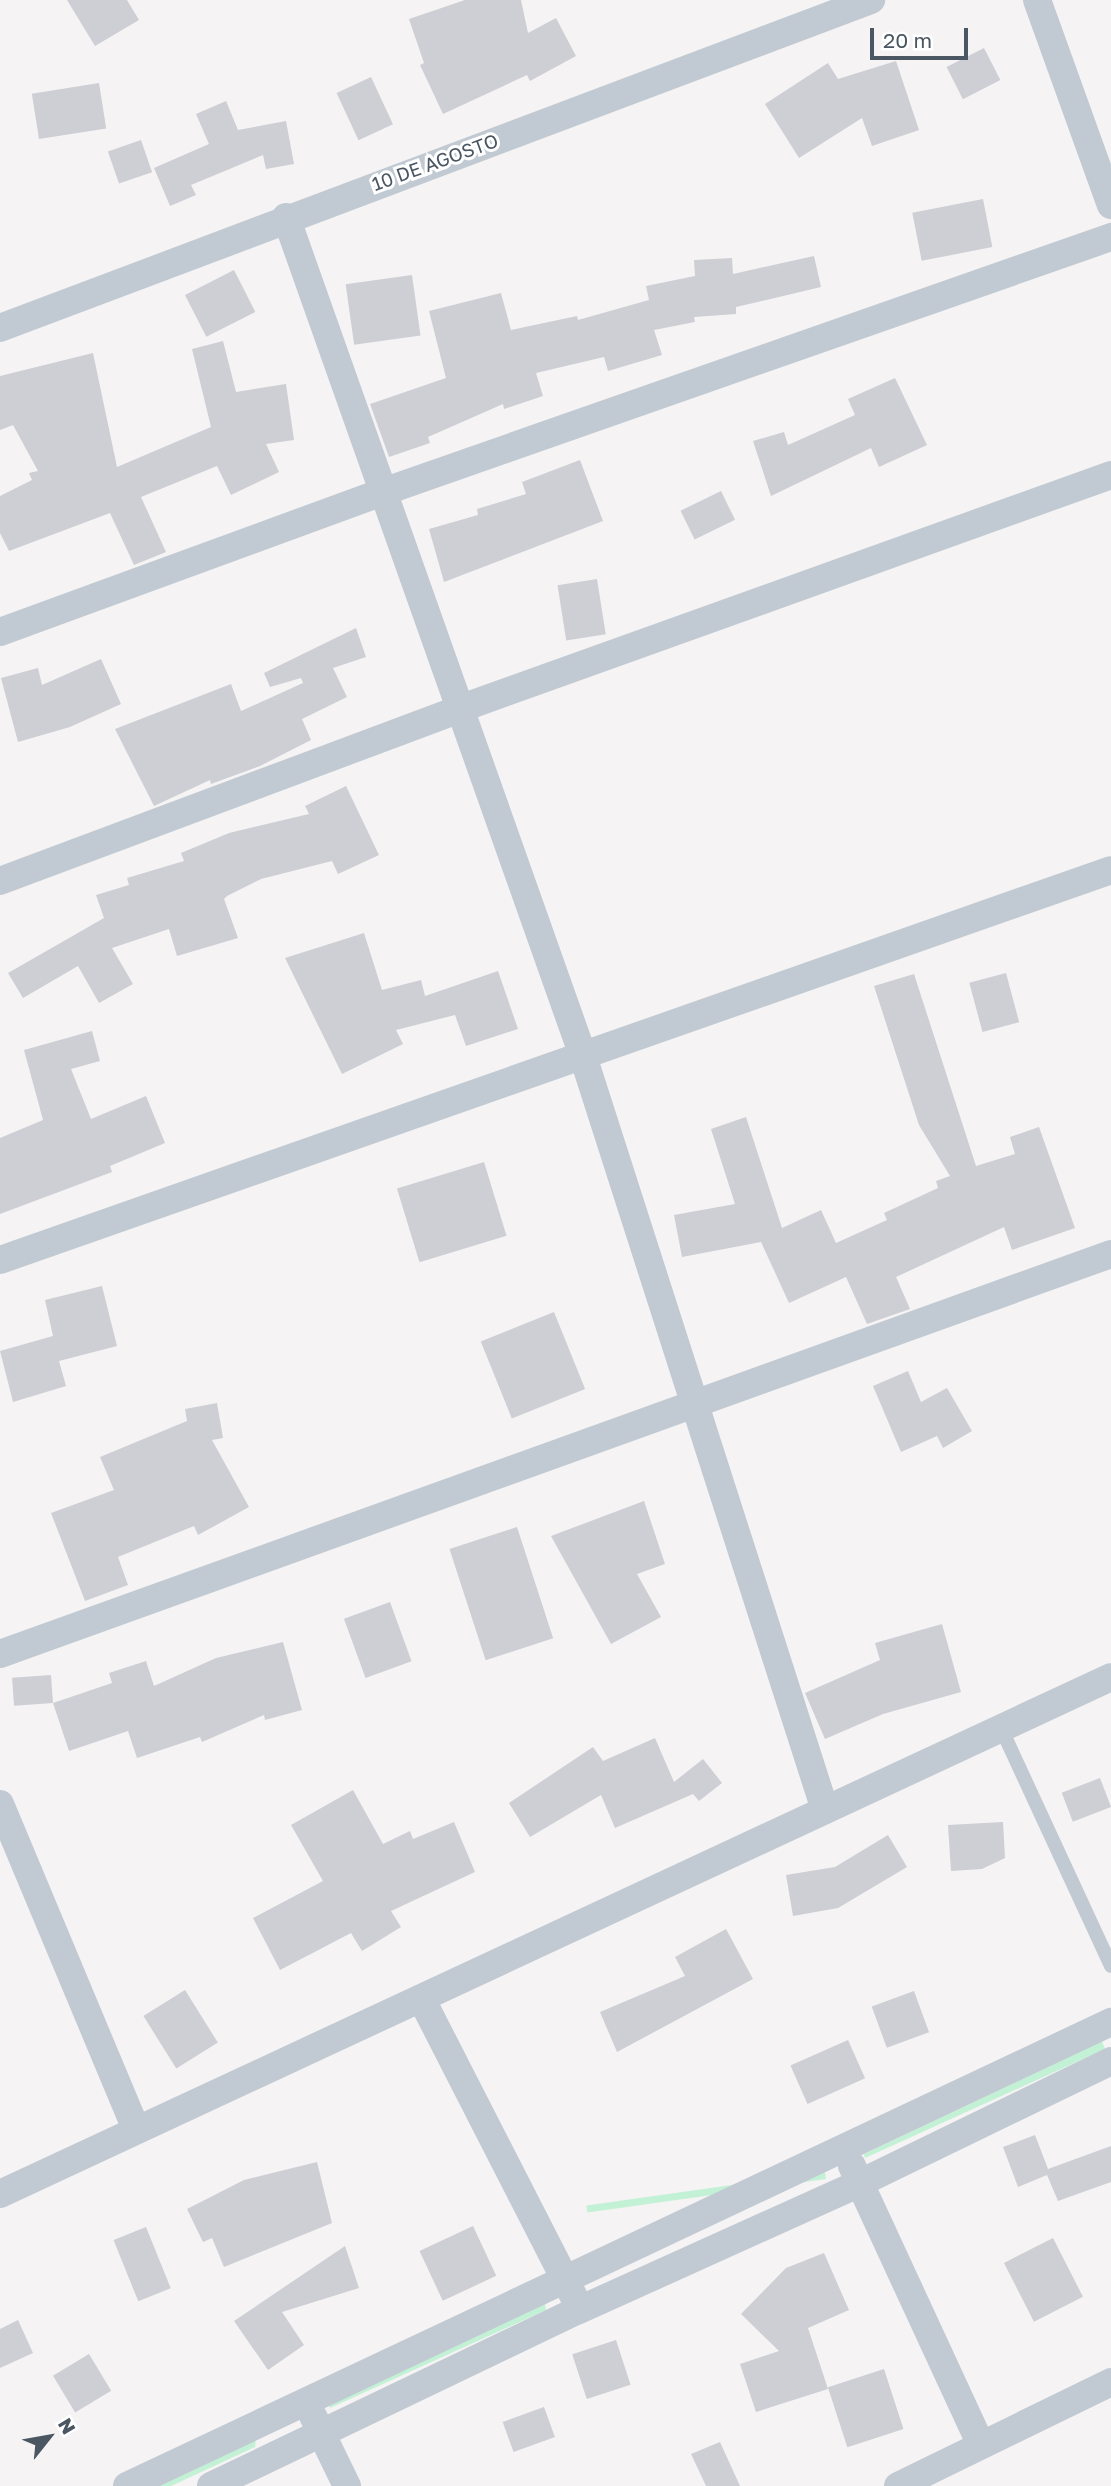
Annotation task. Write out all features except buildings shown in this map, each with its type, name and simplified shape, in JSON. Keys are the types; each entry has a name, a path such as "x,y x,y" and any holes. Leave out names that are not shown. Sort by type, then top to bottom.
{"street":[{"name":"10 DE AGOSTO","path":"0,328 286,218 871,0"},
{"path":"1037,0 1103,151 1111,205"},
{"path":"286,218 380,493 582,1053 825,1810"},
{"path":"0,632 380,493 1111,237"},
{"path":"0,881 459,709 1111,475"},
{"path":"0,1260 582,1053 1111,870"},
{"path":"0,1654 1111,1254"},
{"path":"0,2194 136,2129 422,2000 1111,1677"},
{"path":"0,1804 136,2129"},
{"path":"422,2000 567,2279 579,2310"},
{"path":"127,2486 845,2151 1111,2022"},
{"path":"211,2486 579,2310 860,2183 1111,2061"},
{"path":"845,2151 981,2445"},
{"path":"898,2486 1111,2382"},
{"path":"306,2401 347,2486"}],"lane":[{"path":"1001,1728 1111,1966"}],"green space":[{"path":"1102,2041 1105,2049 865,2158 864,2154"},
{"path":"825,2172 826,2179 587,2212 586,2206"},
{"path":"545,2303 546,2310 330,2408 329,2404"},
{"path":"256,2439 255,2447 171,2486 151,2486"}]}
